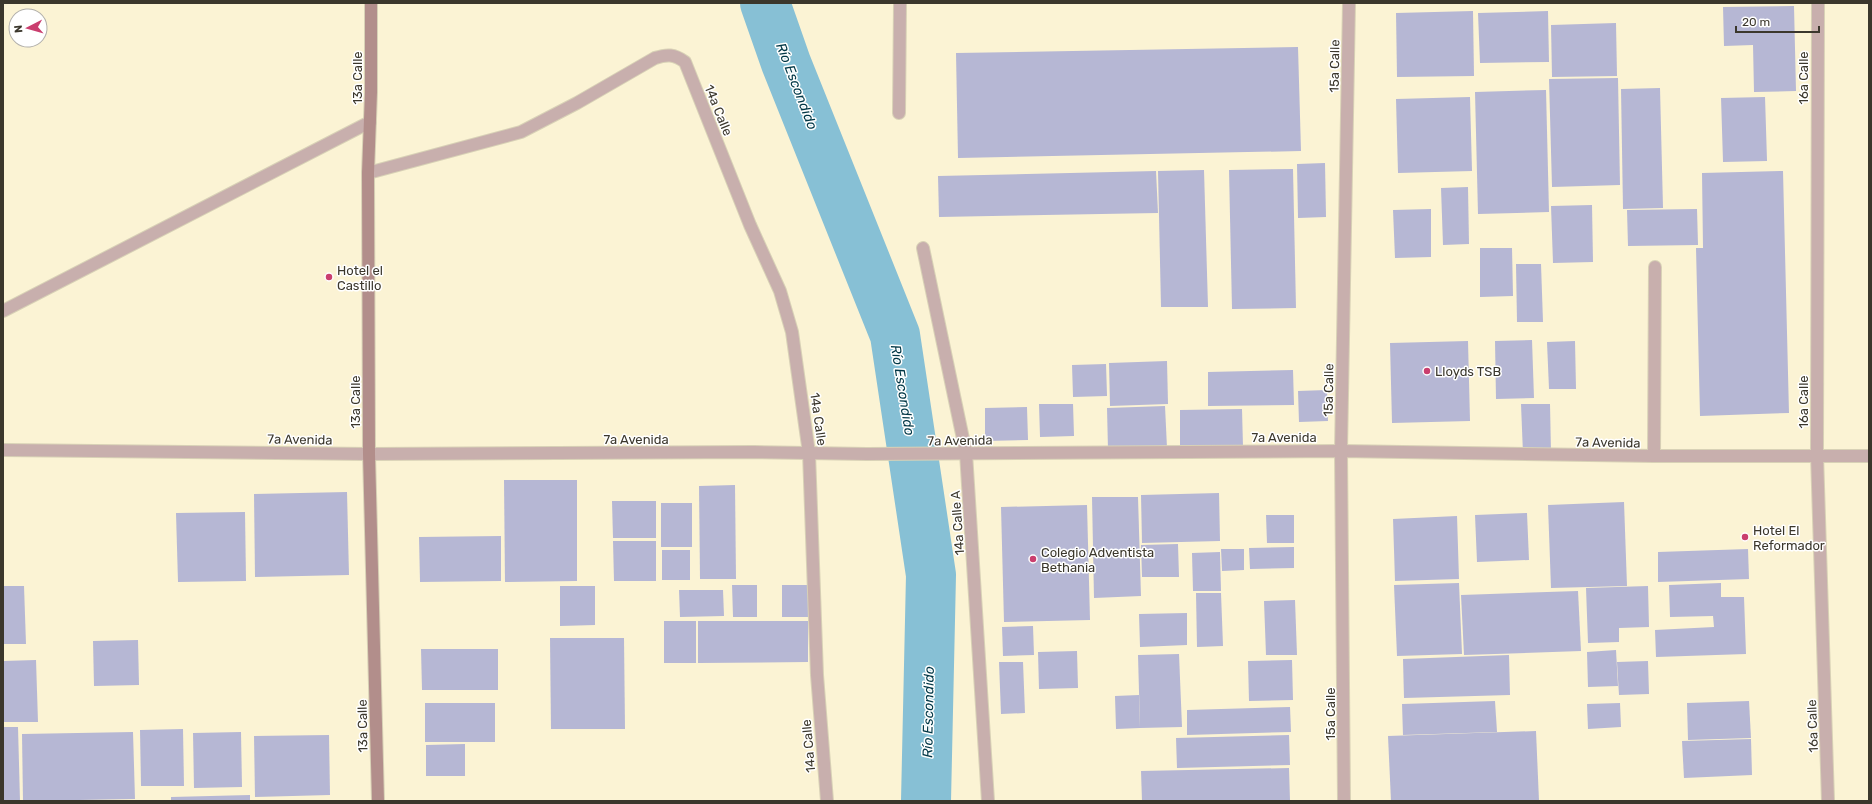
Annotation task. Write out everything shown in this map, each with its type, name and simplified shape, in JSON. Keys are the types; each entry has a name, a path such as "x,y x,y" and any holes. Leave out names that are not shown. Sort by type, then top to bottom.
{"street":[{"name":"13a Calle","path":"370,3 370,122 368,173 369,454 378,801"},
{"path":"899,113 900,3"},
{"name":"15a Calle","path":"1344,801 1341,451 1349,3"},
{"name":"16a Calle","path":"1818,3 1817,455 1828,801"},
{"name":"14a Calle","path":"368,173 521,132 577,103 655,58 668,54 678,57 685,62 750,225 780,291 792,332 810,453 817,675 827,801"},
{"path":"3,311 370,122"},
{"name":"14a Calle A","path":"923,248 966,453 988,801"},
{"path":"1654,456 1655,267"},
{"name":"7a Avenida","path":"3,450 369,454 945,454 1341,451 1654,456 1869,456"}],"building":[{"path":"1794,6 1796,91 1754,92 1753,45 1724,46 1723,7"},
{"path":"1473,11 1474,76 1397,77 1396,13"},
{"path":"1548,11 1549,62 1480,63 1478,13"},
{"path":"1616,23 1617,76 1552,77 1551,25"},
{"path":"1298,47 1301,151 958,158 956,53"},
{"path":"1618,78 1620,185 1552,187 1549,79"},
{"path":"1660,88 1663,208 1623,209 1621,89"},
{"path":"1546,90 1549,212 1478,214 1475,92"},
{"path":"1470,97 1472,171 1398,173 1396,99"},
{"path":"1765,97 1767,161 1723,162 1721,98"},
{"path":"1325,163 1326,217 1298,218 1297,164"},
{"path":"1293,169 1296,308 1232,309 1229,170"},
{"path":"1204,170 1208,307 1161,307 1158,171"},
{"path":"1156,171 1158,213 939,217 938,176"},
{"path":"1783,171 1789,413 1700,416 1696,248 1703,248 1702,173"},
{"path":"1468,187 1469,244 1443,245 1441,188"},
{"path":"1592,205 1593,262 1553,263 1551,206"},
{"path":"1431,209 1431,257 1395,258 1393,210"},
{"path":"1697,209 1698,245 1628,246 1627,210"},
{"path":"1480,248 1512,248 1513,296 1480,297"},
{"path":"1516,264 1541,264 1543,322 1517,322"},
{"path":"1532,340 1534,398 1496,399 1495,341"},
{"path":"1468,341 1470,421 1392,423 1390,343"},
{"path":"1575,341 1576,389 1549,389 1547,342"},
{"path":"1167,361 1168,404 1110,406 1109,363"},
{"path":"1106,364 1107,396 1073,397 1072,365"},
{"path":"1293,370 1294,405 1208,406 1208,372"},
{"path":"1327,390 1328,421 1299,422 1298,391"},
{"path":"1039,404 1073,404 1074,436 1040,437"},
{"path":"1521,404 1550,404 1551,453 1523,454"},
{"path":"1165,406 1167,448 1108,450 1107,408"},
{"path":"1027,407 1028,440 985,441 985,408"},
{"path":"1242,409 1243,447 1180,448 1180,410"},
{"path":"504,480 577,480 577,581 505,582"},
{"path":"735,485 736,579 700,579 699,486"},
{"path":"347,492 349,575 255,577 254,494"},
{"path":"1219,493 1220,541 1142,543 1141,495"},
{"path":"1092,497 1138,497 1141,596 1094,598"},
{"path":"612,501 656,501 656,538 613,538"},
{"path":"1624,502 1627,586 1551,588 1548,505"},
{"path":"661,503 692,503 692,547 661,547"},
{"path":"1087,505 1090,620 1004,622 1001,507"},
{"path":"245,512 246,581 178,582 176,513"},
{"path":"1527,513 1529,560 1477,562 1475,515"},
{"path":"1266,515 1294,515 1294,543 1267,543"},
{"path":"1457,516 1459,579 1395,581 1393,519"},
{"path":"501,536 501,581 420,582 419,537"},
{"path":"613,541 656,541 656,581 614,581"},
{"path":"1178,544 1179,577 1142,577 1141,545"},
{"path":"1294,547 1294,568 1250,569 1249,548"},
{"path":"1221,549 1244,549 1244,570 1222,571"},
{"path":"1748,549 1749,579 1658,582 1658,552"},
{"path":"662,550 690,550 690,580 662,580"},
{"path":"1220,552 1221,591 1193,591 1192,553"},
{"path":"1459,583 1462,654 1397,656 1394,585"},
{"path":"1721,583 1721,597 1744,597 1746,654 1656,657 1655,630 1714,627 1713,616 1670,617 1669,585"},
{"path":"732,585 757,585 757,617 733,617"},
{"path":"782,585 809,585 809,617 782,617"},
{"path":"3,586 24,586 26,644 3,644"},
{"path":"560,586 595,586 595,625 560,626"},
{"path":"1648,586 1649,627 1619,628 1619,642 1588,643 1586,588"},
{"path":"679,590 723,590 724,616 680,617"},
{"path":"1578,591 1581,651 1464,655 1461,595"},
{"path":"1196,593 1221,593 1223,646 1197,647"},
{"path":"1295,600 1297,655 1266,655 1264,601"},
{"path":"1187,613 1187,645 1140,647 1139,614"},
{"path":"664,621 696,621 696,663 664,663"},
{"path":"698,621 808,621 808,662 698,663"},
{"path":"1033,626 1034,655 1003,656 1002,627"},
{"path":"550,638 624,638 625,729 551,729"},
{"path":"138,640 139,685 94,686 93,641"},
{"path":"421,649 498,649 498,690 422,690"},
{"path":"1616,650 1618,686 1588,687 1587,652"},
{"path":"1077,651 1078,688 1039,689 1038,652"},
{"path":"1179,654 1182,727 1140,728 1138,655"},
{"path":"1509,655 1510,695 1404,698 1403,659"},
{"path":"36,660 38,722 3,722 3,661"},
{"path":"1292,660 1293,700 1249,701 1248,661"},
{"path":"1648,661 1649,694 1619,695 1617,662"},
{"path":"999,662 1023,662 1025,713 1001,714"},
{"path":"1139,695 1140,728 1116,729 1115,696"},
{"path":"1495,701 1497,732 1403,735 1402,704"},
{"path":"1749,701 1751,738 1688,740 1687,703"},
{"path":"425,703 495,703 495,742 425,742"},
{"path":"1620,703 1621,727 1588,729 1587,704"},
{"path":"1290,707 1291,732 1187,735 1187,710"},
{"path":"3,727 18,727 20,801 3,801"},
{"path":"183,729 184,786 141,786 140,730"},
{"path":"1536,731 1539,801 1391,801 1388,736"},
{"path":"133,732 135,799 23,801 22,734"},
{"path":"241,732 242,787 194,788 193,733"},
{"path":"329,735 330,795 255,797 254,736"},
{"path":"1289,735 1290,765 1177,768 1176,738"},
{"path":"1751,739 1752,775 1684,778 1682,741"},
{"path":"465,744 465,776 426,776 426,745"},
{"path":"1289,768 1290,801 1142,801 1141,771"},
{"path":"250,795 250,801 171,801 171,797"}],"waterway":[{"name":"Río Escondido","path":"765,3 786,63 895,335 931,575 926,801"}],"place":[{"name":"Hotel el Castillo","path":"329,277"},
{"name":"Lloyds TSB","path":"1427,371"},
{"name":"Hotel El Reformador","path":"1745,537"},
{"name":"Colegio Adventista Bethania","path":"1033,559"}]}
